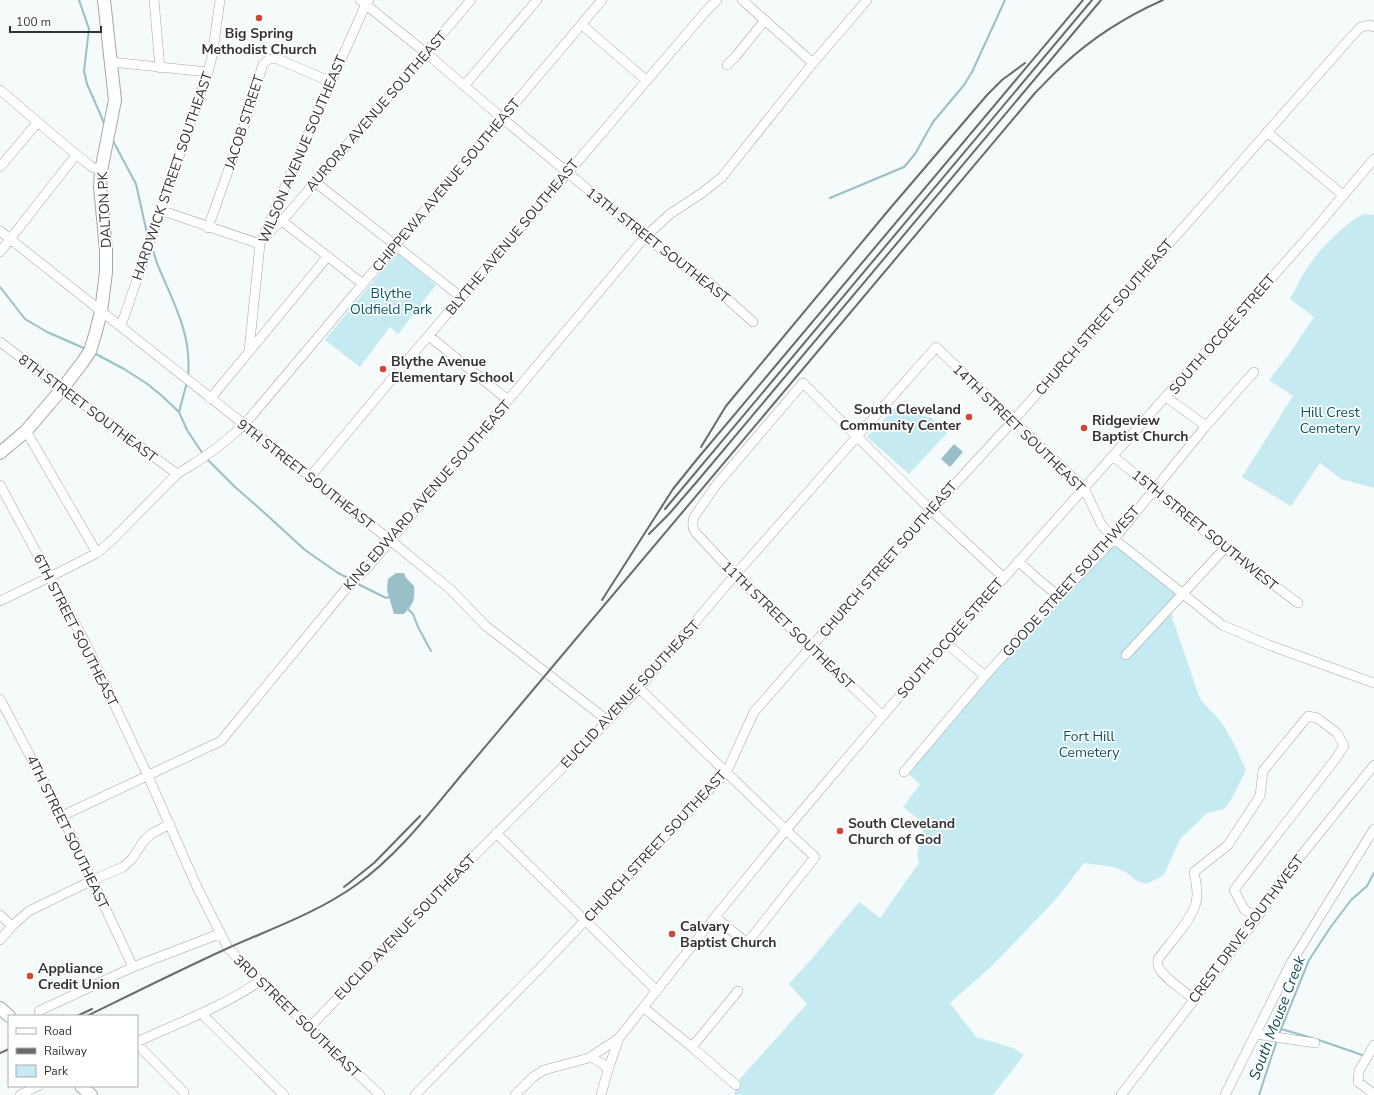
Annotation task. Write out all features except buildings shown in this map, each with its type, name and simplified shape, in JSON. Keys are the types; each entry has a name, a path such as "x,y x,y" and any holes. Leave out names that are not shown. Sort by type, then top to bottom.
{"main road":[{"name":"DALTON PK","path":"0,453 26,431 62,389 90,351 101,312 106,272 106,250 100,188 101,171 115,107 115,92 104,0"},
{"path":"0,1008 8,1015"},
{"path":"82,1087 91,1095"}],"street":[{"path":"154,0 160,68"},
{"name":"HARDWICK STREET SOUTHEAST","path":"121,326 208,72 212,57 220,0"},
{"name":"AURORA AVENUE SOUTHEAST","path":"262,240 282,222 471,0"},
{"path":"464,86 537,0"},
{"name":"CHIPPEWA AVENUE SOUTHEAST","path":"1,597 50,577 97,553 112,540 177,474 212,451 244,425 602,0"},
{"name":"BLYTHE AVENUE SOUTHEAST","path":"310,478 567,172 717,0"},
{"path":"742,0 813,63"},
{"name":"KING EDWARD AVENUE SOUTHEAST","path":"62,816 221,741 345,590 368,567 645,237 670,214 702,193 722,177 813,63 867,0"},
{"name":"13TH STREET SOUTHEAST","path":"365,1 645,237 711,284 753,322"},
{"name":"WILSON AVENUE SOUTHEAST","path":"249,351 262,240 365,1"},
{"path":"727,65 765,20"},
{"path":"582,25 647,81"},
{"name":"CHURCH STREET SOUTHEAST","path":"415,1095 540,968 727,771 754,712 931,510 1013,421 1352,36 1361,27 1370,26"},
{"name":"JACOB STREET","path":"208,228 245,123 263,64 269,59 278,59 331,82"},
{"path":"111,62 208,72"},
{"path":"0,90 76,155 92,167 101,171"},
{"path":"0,168 37,122"},
{"path":"1267,132 1343,195"},
{"path":"0,252 76,155"},
{"name":"SOUTH OCOEE STREET","path":"515,1095 533,1077 544,1070 591,1057 619,1038 786,830 882,716 1018,561 1114,456 1315,229 1374,159"},
{"path":"315,182 396,244 461,297"},
{"path":"160,210 208,228 262,240"},
{"path":"282,222 363,284"},
{"name":"9TH STREET SOUTHEAST","path":"0,231 101,312 121,326 210,399 390,540 450,589 486,626 607,720"},
{"path":"210,399 328,256"},
{"path":"428,336 508,400"},
{"name":"8TH STREET SOUTHEAST","path":"0,342 177,474"},
{"name":"14TH STREET SOUTHEAST","path":"936,347 1084,488 1101,524 1114,539 1222,625 1270,645 1374,683"},
{"name":"EUCLID AVENUE SOUTHEAST","path":"310,1027 496,833 565,765 639,688 936,347"},
{"name":"GOODE STREET SOUTHWEST","path":"904,772 985,676 1031,625 1114,539 1153,489 1254,372"},
{"name":"11TH STREET SOUTHEAST","path":"858,437 803,383 705,500 692,521 695,532 735,576 882,716"},
{"path":"1166,397 1206,426"},
{"path":"26,431 97,553"},
{"path":"858,437 931,510 1003,578"},
{"name":"15TH STREET SOUTHWEST","path":"1114,456 1226,548 1298,603"},
{"name":"6TH STREET SOUTHEAST","path":"0,485 86,644 170,824"},
{"path":"1126,655 1226,548"},
{"path":"1018,561 1059,596"},
{"path":"946,643 985,676"},
{"path":"639,688 815,857 746,943 715,917"},
{"name":"4TH STREET SOUTHEAST","path":"0,699 62,816 133,967"},
{"path":"1194,999 1165,976 1159,969 1158,964 1158,959 1187,920 1195,906 1197,895 1194,872 1228,845 1260,796 1263,771 1308,716 1317,718 1338,733 1344,746 1234,890 1244,909 1257,918"},
{"name":"CREST DRIVE SOUTHWEST","path":"1121,1095 1257,918 1283,878 1374,765"},
{"path":"0,940 12,926 29,911 123,867 132,859 143,842 151,834 170,824"},
{"name":"3RD STREET SOUTHEAST","path":"170,824 197,888 219,934 228,948 260,981 380,1095"},
{"path":"1225,1095 1290,963 1374,829"},
{"path":"496,833 657,991"},
{"path":"0,915 12,926"},
{"path":"39,1011 133,967 219,934"},
{"path":"138,1043 247,990 260,981"},
{"path":"692,1047 738,991"},
{"path":"644,1008 692,1047 736,1086"},
{"path":"201,1013 284,1095"},
{"path":"1256,1034 1315,1043"},
{"path":"601,1095 619,1038"},
{"path":"138,1044 184,1092 184,1095"},
{"path":"1374,1045 1359,1071 1358,1082 1374,1094"},
{"path":"591,1057 603,1064 608,1070"},
{"path":"20,1095 36,1087"}],"green space":[{"name":"Hill Crest Cemetery","path":"1364,214 1374,215 1374,488 1341,479 1320,463 1291,506 1242,477 1293,396 1269,380 1290,353 1314,317 1290,299 1306,270 1322,249 1336,234"},
{"name":"Blythe Oldfield Park","path":"397,252 436,285 398,334 390,327 360,367 325,340"},
{"path":"895,408 932,418 947,433 909,474 867,437"},
{"name":"Fort Hill Cemetery","path":"1117,546 1181,598 1170,611 1200,699 1222,723 1246,770 1231,800 1224,809 1207,813 1180,839 1164,875 1147,884 1137,881 1127,873 1114,867 1084,863 1056,899 994,964 950,1003 976,1037 1013,1048 1024,1055 993,1095 734,1095 738,1081 807,1004 789,984 859,902 880,918 919,863 917,854 925,824 903,807 920,784 906,772 1032,627 1110,547"}],"shaded area":[{"path":"954,444 963,452 950,467 941,459"},
{"path":"396,573 404,573 406,578 414,586 413,601 404,614 394,614 387,590 388,579"}],"waterway":[{"path":"79,0 89,29 84,71 87,84 105,125"},
{"path":"830,198 904,167 915,154 933,122 964,85 972,72 1005,0"},
{"path":"112,139 136,184 148,238"},
{"path":"152,247 185,333 189,361 188,376"},
{"path":"0,287 25,319 47,332 86,349"},
{"path":"94,353 124,369 161,395 179,412 187,430 203,454"},
{"path":"179,412 187,382"},
{"path":"206,458 235,487 305,550 338,573 352,580"},
{"path":"356,583 386,598 391,598"},
{"path":"407,608 413,614 431,651"},
{"name":"South Mouse Creek","path":"1279,1034 1309,960 1330,928 1351,900 1367,886 1374,873"},
{"path":"1281,1029 1312,1038"},
{"path":"1316,1039 1365,1056"},
{"name":"South Mouse Creek","path":"1259,1095 1277,1040"}],"railway":[{"path":"602,600 673,489 1083,0"},
{"path":"665,509 1092,0"},
{"path":"649,534 669,514 700,478 1101,0"},
{"path":"89,1015 209,957 293,920 325,904 356,885 388,859 430,813 1035,93 1074,55 1110,28 1163,0"},
{"path":"701,447 726,406 887,212 987,95 1002,80 1025,63"},
{"path":"344,887 374,863 420,816"},
{"path":"79,1015 92,1009"},
{"path":"0,1053 8,1049"}],"place":[{"name":"Big Spring Methodist Church","path":"259,18"},
{"name":"Blythe Avenue Elementary School","path":"383,369"},
{"name":"South Cleveland Community Center","path":"969,417"},
{"name":"Ridgeview Baptist Church","path":"1084,428"},
{"name":"South Cleveland Church of God","path":"840,831"},
{"name":"Calvary Baptist Church","path":"672,934"},
{"name":"Appliance Credit Union","path":"30,976"}]}
